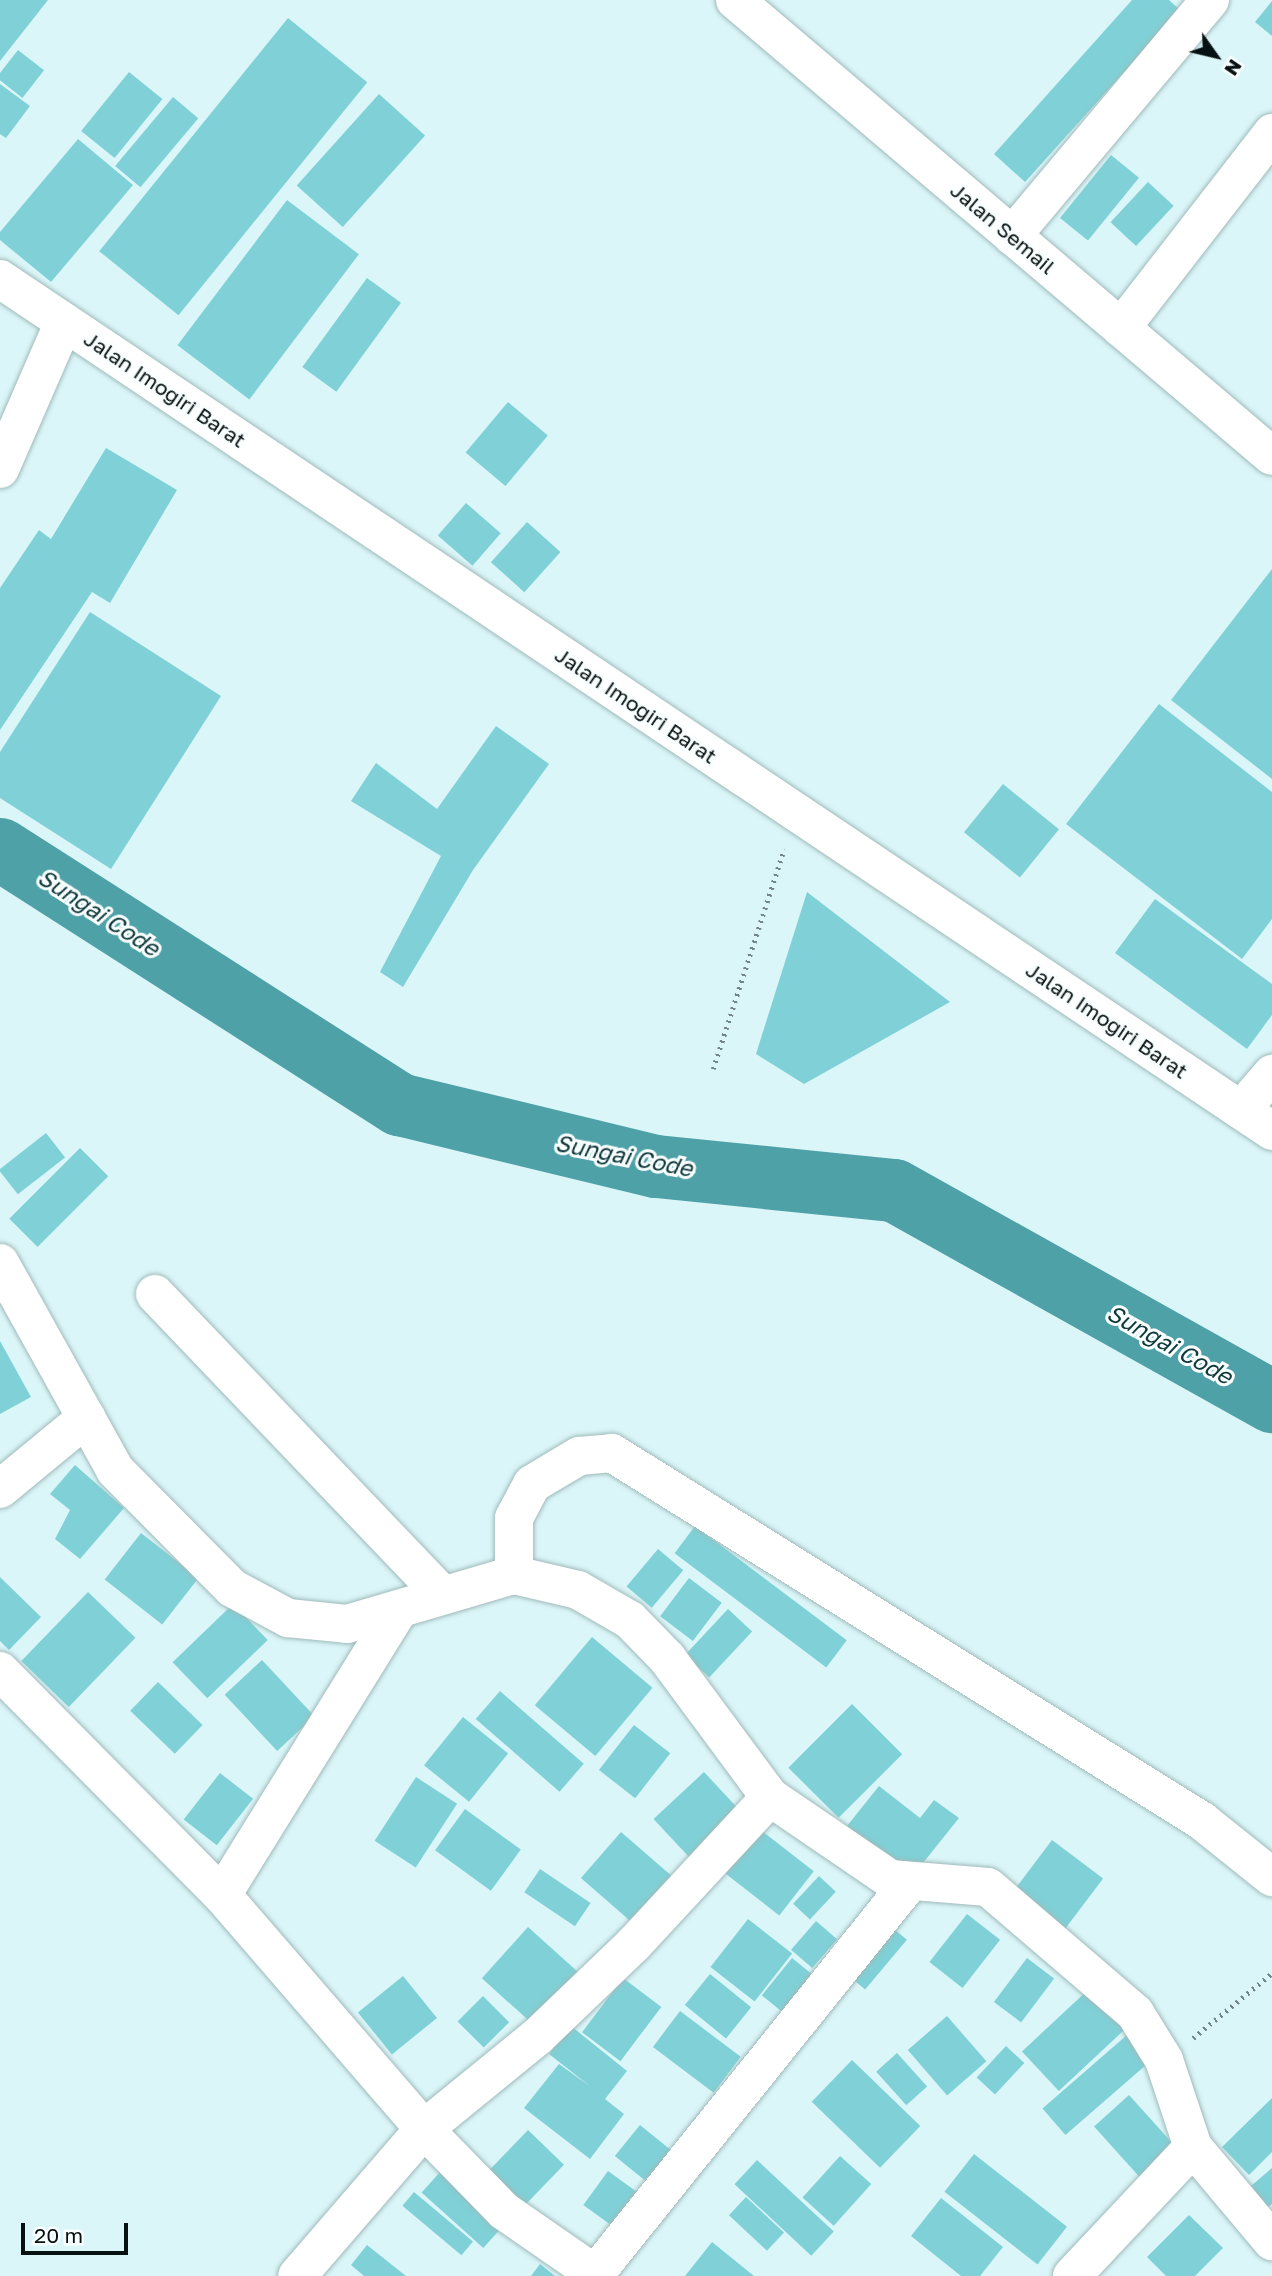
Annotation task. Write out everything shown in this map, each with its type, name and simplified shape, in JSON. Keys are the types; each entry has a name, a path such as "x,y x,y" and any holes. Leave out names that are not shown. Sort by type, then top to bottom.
{"street":[{"name":"Jalan Semail","path":"734,0 1272,456"},
{"path":"1012,236 1210,0"},
{"path":"1121,328 1272,133"},
{"name":"Jalan Imogiri Barat","path":"0,279 1257,1120"},
{"path":"0,469 64,322"},
{"path":"1257,1120 1272,1074"},
{"path":"0,1263 114,1470 232,1588 288,1618 347,1624 514,1575 578,1590 630,1620 667,1658 769,1797 878,1873 909,1883 960,1880 988,1887 1135,2013 1164,2060 1193,2147 1272,2241"},
{"path":"155,1294 442,1594"},
{"path":"0,1489 86,1418"},
{"path":"514,1575 514,1518 532,1484 579,1456 612,1453 1202,1821 1272,1877"},
{"path":"222,1895 399,1609"},
{"path":"0,1671 222,1895 424,2129 504,2211 596,2275 909,1883"},
{"path":"297,2276 424,2129 537,2037 634,1944 769,1797"},
{"path":"1072,2276 1193,2147"}],"path":[{"path":"713,1069 796,811"},
{"path":"1164,2060 1272,1973"}],"building":[{"path":"0,0 48,0 0,61"},
{"path":"1132,0 1169,0 1180,10 1025,182 994,154"},
{"path":"1272,1 1272,36 1255,22"},
{"path":"288,18 367,82 178,315 99,251"},
{"path":"18,50 44,70 22,98 0,80 0,73"},
{"path":"129,72 162,99 115,158 81,131"},
{"path":"0,84 30,106 6,138 0,134"},
{"path":"379,94 425,135 343,227 297,185"},
{"path":"173,97 198,118 140,187 115,166"},
{"path":"78,139 133,185 51,282 0,240 0,232"},
{"path":"1111,155 1139,178 1088,241 1060,218"},
{"path":"1148,182 1174,206 1136,246 1110,222"},
{"path":"287,200 359,254 249,400 177,345"},
{"path":"367,278 401,303 336,392 302,367"},
{"path":"508,402 548,435 505,486 466,453"},
{"path":"106,448 177,490 110,603 92,592 0,730 0,588 39,530 51,539"},
{"path":"466,503 501,533 473,566 438,535"},
{"path":"527,522 560,552 524,592 491,562"},
{"path":"1272,569 1272,779 1171,700"},
{"path":"90,612 221,696 111,869 0,798 0,752"},
{"path":"1159,704 1272,792 1272,919 1242,959 1066,824"},
{"path":"496,726 549,764 473,870 403,987 380,972 441,856 351,801 376,763 437,809"},
{"path":"1003,784 1059,829 1020,877 964,832"},
{"path":"807,892 950,1002 804,1084 756,1054"},
{"path":"1155,899 1272,984 1272,1015 1247,1049 1115,953"},
{"path":"46,1133 65,1157 18,1194 0,1169"},
{"path":"80,1148 108,1176 38,1247 9,1219"},
{"path":"0,1341 31,1397 0,1414"},
{"path":"75,1465 124,1508 80,1559 55,1539 70,1510 50,1494"},
{"path":"695,1526 847,1640 826,1667 675,1553"},
{"path":"141,1533 199,1578 162,1624 105,1579"},
{"path":"658,1549 683,1570 652,1608 627,1587"},
{"path":"0,1577 41,1617 9,1650 0,1641"},
{"path":"689,1578 722,1603 693,1641 660,1616"},
{"path":"88,1592 135,1638 69,1707 21,1661"},
{"path":"233,1604 268,1640 207,1698 173,1662"},
{"path":"728,1609 752,1632 709,1678 685,1655"},
{"path":"592,1637 653,1688 595,1756 535,1705"},
{"path":"262,1660 315,1716 277,1751 225,1695"},
{"path":"158,1682 203,1725 175,1754 130,1711"},
{"path":"500,1691 584,1764 559,1792 476,1719"},
{"path":"852,1704 902,1754 839,1818 788,1768"},
{"path":"463,1717 508,1754 469,1802 424,1765"},
{"path":"634,1725 670,1753 635,1798 599,1770"},
{"path":"704,1772 741,1811 690,1859 654,1819"},
{"path":"220,1773 253,1799 217,1845 184,1819"},
{"path":"416,1777 457,1804 416,1867 375,1841"},
{"path":"879,1786 920,1818 934,1800 959,1818 911,1878 847,1826"},
{"path":"465,1809 521,1850 491,1891 435,1850"},
{"path":"757,1827 814,1871 779,1915 723,1871"},
{"path":"621,1832 672,1877 632,1923 581,1878"},
{"path":"1052,1840 1103,1879 1062,1934 1010,1895"},
{"path":"540,1869 591,1903 575,1926 524,1892"},
{"path":"819,1876 836,1892 810,1919 793,1904"},
{"path":"967,1914 1000,1940 963,1988 929,1962"},
{"path":"748,1919 792,1953 755,2002 710,1967"},
{"path":"816,1921 837,1939 812,1968 791,1950"},
{"path":"887,1923 907,1940 865,1990 845,1973"},
{"path":"528,1927 585,1979 539,2030 482,1978"},
{"path":"792,1958 818,1979 787,2016 762,1995"},
{"path":"1027,1958 1054,1978 1021,2022 994,2002"},
{"path":"710,1974 751,2007 726,2038 685,2005"},
{"path":"403,1976 437,2018 392,2054 358,2013"},
{"path":"623,1978 661,2007 620,2061 582,2032"},
{"path":"1090,1988 1127,2027 1059,2091 1022,2051"},
{"path":"483,1996 509,2022 484,2048 458,2021"},
{"path":"680,2011 741,2057 714,2093 653,2047"},
{"path":"947,2016 986,2061 947,2095 908,2050"},
{"path":"571,2026 627,2071 605,2099 624,2114 590,2159 524,2108 559,2064 591,2087 549,2054"},
{"path":"1127,2035 1150,2061 1065,2135 1042,2108"},
{"path":"1006,2046 1024,2063 995,2094 977,2077"},
{"path":"897,2053 927,2086 906,2105 876,2072"},
{"path":"852,2060 920,2126 880,2168 812,2102"},
{"path":"1129,2095 1177,2148 1142,2179 1094,2126"},
{"path":"1272,2098 1272,2152 1249,2175 1222,2147"},
{"path":"640,2125 677,2155 652,2186 615,2156"},
{"path":"528,2130 564,2165 524,2206 488,2171"},
{"path":"974,2154 1067,2227 1037,2264 944,2192"},
{"path":"840,2156 871,2184 834,2226 803,2198"},
{"path":"757,2160 834,2232 811,2256 734,2184"},
{"path":"1272,2168 1272,2204 1268,2207 1251,2186"},
{"path":"441,2171 503,2227 483,2248 422,2193"},
{"path":"608,2171 644,2197 619,2231 583,2205"},
{"path":"414,2192 473,2241 461,2255 402,2206"},
{"path":"746,2197 784,2232 767,2251 729,2215"},
{"path":"941,2198 1003,2247 980,2276 961,2276 911,2236"},
{"path":"1189,2215 1223,2248 1195,2276 1166,2276 1147,2257"},
{"path":"712,2242 754,2276 685,2276"},
{"path":"367,2245 406,2276 364,2276 351,2265"},
{"path":"540,2264 555,2276 531,2276"}],"waterway":[{"name":"Sungai Code","path":"0,849 399,1104 656,1166 894,1190 1272,1401"}]}
